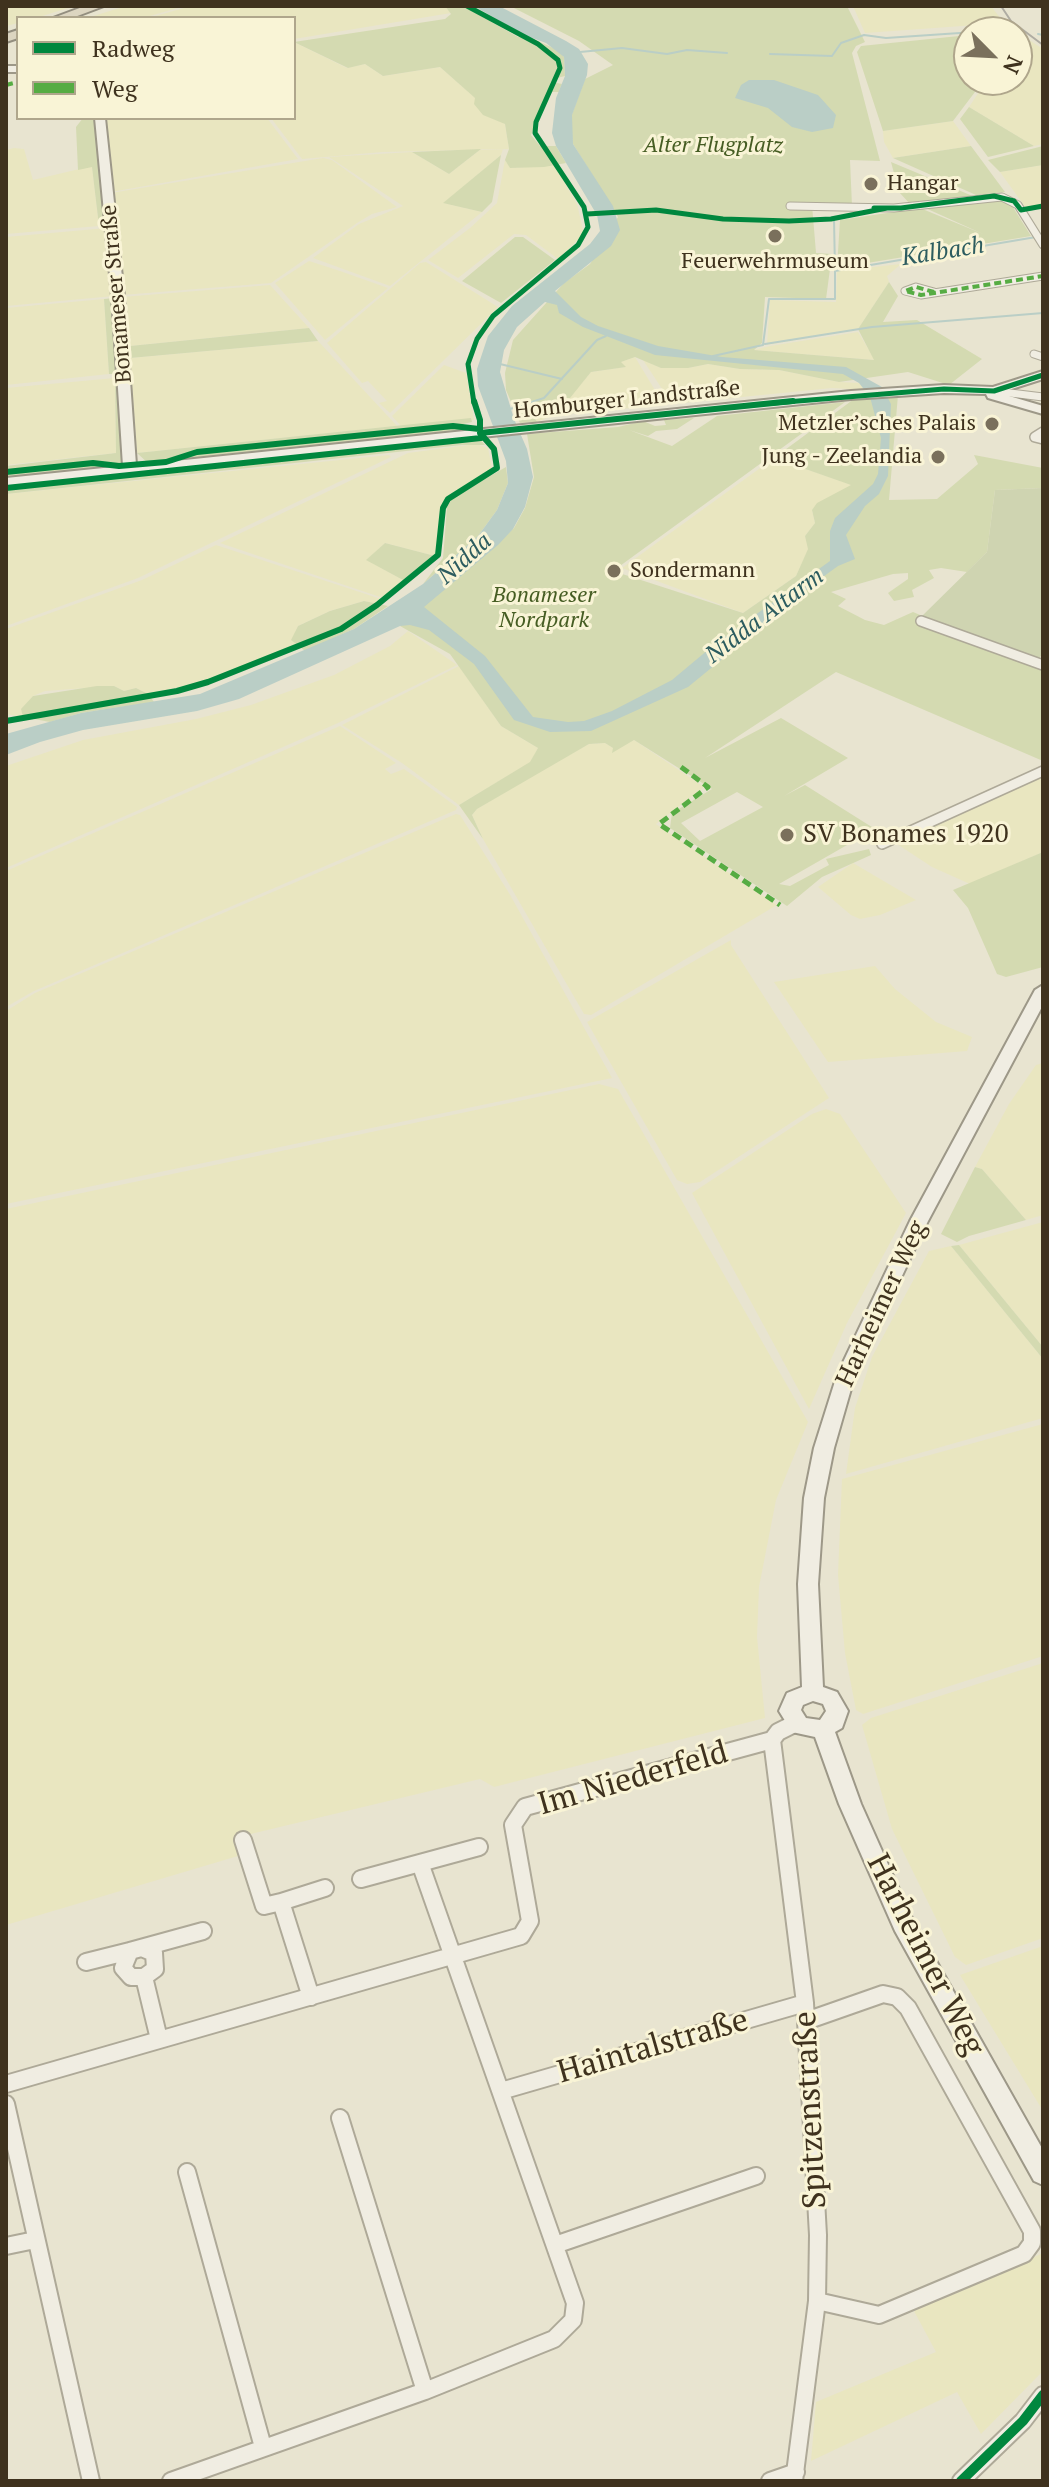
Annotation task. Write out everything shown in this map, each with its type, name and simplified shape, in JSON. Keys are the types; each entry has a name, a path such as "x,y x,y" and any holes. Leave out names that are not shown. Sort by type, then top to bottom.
{"highway":[{"path":"66,16 98,6"},
{"path":"80,16 113,6"}],"street":[{"name":"Bonameser Straße","path":"100,120 116,268 130,470"},
{"path":"790,206 901,208 1002,197 1018,205 1043,245"},
{"path":"934,292 1043,276"},
{"path":"1004,395 1043,375"},
{"name":"Homburger Landstraße","path":"6,482 857,394 939,389 1004,395"},
{"path":"1004,395 1043,397"},
{"path":"1004,395 1043,410"},
{"path":"1043,432 1035,437 1043,439"},
{"path":"921,621 1043,665"},
{"path":"882,844 1043,771"},
{"name":"Harheimer Weg","path":"813,1692 808,1584 814,1498 824,1448 846,1375 919,1221 1043,990"},
{"path":"813,1692 830,1698 837,1711 834,1722 823,1729 811,1730 796,1723 790,1711 794,1699 813,1692"},
{"name":"Im Niederfeld","path":"6,2084 521,1936 530,1921 513,1825 525,1807 772,1740 778,1732 796,1723"},
{"name":"Harheimer Weg","path":"823,1729 850,1804 903,1924 1043,2173"},
{"name":"Spitzenstraße","path":"772,1740 805,2003 818,2235 817,2301 795,2477"},
{"path":"243,1840 264,1906 325,1888"},
{"path":"361,1879 479,1847"},
{"path":"171,2481 425,2391 565,2331 573,2320 575,2303 420,1863"},
{"path":"281,1902 311,1997"},
{"path":"86,1962 203,1931"},
{"path":"149,1949 156,1958 155,1969 144,1977 131,1977 123,1968 125,1957 136,1950 149,1949"},
{"path":"144,1977 159,2039"},
{"path":"806,2021 883,1994 897,1997 908,2008 1032,2231 1032,2243 1024,2254 879,2315 817,2301"},
{"name":"Haintalstraße","path":"501,2091 805,2003"},
{"path":"6,2104 91,2481"},
{"path":"340,2118 425,2391"},
{"path":"187,2172 263,2447"},
{"path":"555,2245 756,2176"},
{"path":"6,2246 35,2240"},
{"path":"961,2481 1023,2421 1043,2395"},
{"path":"1023,2421 1043,2409"},
{"path":"770,2481 795,2477"}],"shaded area":[{"path":"6,6 71,6 42,16 16,16 16,24 6,26"},
{"path":"126,6 185,6 150,16 94,16"},
{"path":"191,6 445,6 451,13 296,39 296,16 155,16"},
{"path":"853,6 991,6 999,16 953,16 953,27 865,33"},
{"path":"1033,42 1043,49 1043,144 1034,146 969,107 976,96 1033,96"},
{"path":"296,43 347,68 365,64 383,76 440,67 505,124 509,149 382,152 302,159 273,120 296,120"},
{"path":"103,120 269,120 298,159 111,192"},
{"path":"953,121 971,146 893,158 884,142 883,131"},
{"path":"24,149 33,180 92,166 99,226 6,234 6,150"},
{"path":"481,149 503,149 501,155 444,203 482,212 390,286 313,258 359,224 403,206 329,157 412,152 449,174"},
{"path":"323,158 332,160 397,207 372,214 357,223 271,283 122,295 111,193"},
{"path":"505,160 511,168 554,165 577,204 584,234 558,259 526,235 514,234 458,278 428,260 497,203"},
{"path":"1043,165 1043,205 1026,208 1000,172"},
{"path":"107,228 114,296 6,306 6,237"},
{"path":"309,261 388,288 325,340 275,283"},
{"path":"426,262 498,307 390,413 379,403 387,401 368,381 362,383 327,343 420,263"},
{"path":"901,264 887,276 889,282 858,329 767,345 770,300 836,302 837,271"},
{"path":"270,285 309,328 130,346 122,297"},
{"path":"104,299 109,374 6,385 6,308"},
{"path":"858,332 875,360 753,350 770,346"},
{"path":"318,341 397,426 137,453 130,358"},
{"path":"635,357 664,405 554,415 537,422 534,416 549,411 550,401 560,400 591,372 625,367 620,362"},
{"path":"643,360 661,368 708,364 779,370 859,383 866,390 832,388 672,404"},
{"path":"444,365 466,373 474,420 401,426 392,416"},
{"path":"115,378 116,453 6,465 6,388"},
{"path":"476,444 488,448 492,468 445,498 435,556 385,543 367,560 403,580 383,598 220,543 408,453"},
{"path":"391,457 138,578 6,626 6,494"},
{"path":"774,458 852,485 812,510 815,523 805,536 809,549 796,576 743,613 622,568"},
{"path":"216,545 381,599 377,604 364,601 330,611 298,626 292,640 297,645 207,681 148,694 136,688 124,691 114,686 45,691 33,696 22,709 23,717 6,714 6,629 142,580"},
{"path":"408,631 457,665 338,723 6,868 6,766 83,740 196,719 251,705 334,675 390,646"},
{"path":"459,666 501,726 538,748 531,762 459,805 402,763 342,725"},
{"path":"340,726 396,763 385,769 391,774 404,769 457,807 456,810 34,991 6,1007 6,871"},
{"path":"634,740 704,787 656,824 777,905 591,1015 584,1014 472,815 532,775 589,744 605,743 613,748"},
{"path":"1043,775 1043,852 970,884 932,867 894,842"},
{"path":"456,814 460,815 509,893 612,1078 6,1204 6,1011 35,993"},
{"path":"853,863 916,900 880,915 860,919 851,915 818,887"},
{"path":"731,940 731,945 829,1098 700,1182 687,1184 677,1180 587,1022"},
{"path":"875,966 895,989 936,1022 972,1037 967,1051 828,1062 774,982"},
{"path":"1043,1063 1043,1215 1026,1220 982,1169 975,1167 1009,1104 1036,1065"},
{"path":"599,1084 618,1089 808,1422 776,1500 759,1587 757,1637 765,1718 494,1787 480,1779 234,1838 238,1856 6,1925 6,1209"},
{"path":"826,1109 840,1114 906,1213 847,1323 809,1409 692,1193 812,1114"},
{"path":"1043,1222 1043,1347 959,1245"},
{"path":"951,1246 1043,1359 1043,1418 846,1474 855,1408 872,1357 929,1251"},
{"path":"1043,1424 1043,1656 863,1714 856,1710 845,1653 838,1575 842,1479"},
{"path":"1043,1663 1043,1938 966,1965 955,1957 892,1829 862,1725 871,1718"},
{"path":"1043,1946 1043,2111 960,1975"},
{"path":"1043,2253 1043,2371 981,2434 957,2392 811,2461 816,2402 936,2352 914,2311"}],"green space":[{"path":"445,6 463,6 518,37 524,35 558,50 564,57 565,76 552,82 562,84 559,92 548,92 531,135 540,146 556,146 566,163 510,168 505,160 509,149 505,124 483,115 474,104 475,98 440,67 383,76 365,64 348,68 296,43 445,19 451,14"},
{"name":"Alter Flugplatz","path":"510,6 847,6 865,42 856,46 852,53 880,161 850,160 852,206 812,205 816,253 832,254 826,299 765,297 762,343 754,350 874,360 858,329 889,282 898,296 883,322 917,320 982,359 949,385 908,372 839,382 779,370 708,364 661,368 635,357 621,362 626,367 591,372 570,398 550,401 549,411 534,416 537,422 520,423 506,390 505,373 513,340 564,283 590,264 618,217 573,144 570,127 585,79 613,65 579,41"},
{"path":"953,37 953,96 972,96 953,121 883,131 857,52 861,46"},
{"path":"969,107 1034,146 988,157 960,119"},
{"path":"81,120 95,120 106,225 99,226 92,167 78,170 76,127"},
{"path":"971,146 1005,192 976,195 893,158"},
{"path":"1043,146 1043,165 1000,172 988,160"},
{"path":"481,149 449,174 412,152"},
{"path":"501,155 492,202 482,212 443,203"},
{"path":"891,162 975,197 911,205 899,192"},
{"path":"995,198 1011,204 1031,236 837,268 840,220 920,208 983,234 923,207"},
{"path":"515,237 523,237 555,260 501,303 462,281"},
{"path":"114,298 119,374 109,374 104,299"},
{"path":"309,328 318,341 130,358 130,346"},
{"path":"120,377 123,460 120,464 101,469 6,479 6,466 116,453 115,378"},
{"name":"Bonameser Nordpark","path":"898,395 889,500 937,499 978,464 974,455 1043,468 1043,488 995,490 987,552 967,572 941,568 929,570 934,578 912,590 914,597 894,601 888,593 908,579 908,573 893,574 831,592 846,599 838,606 865,620 884,625 913,612 1043,667 1043,761 836,672 705,758 781,718 848,758 784,796 805,785 875,829 779,884 790,886 829,865 826,859 869,849 871,855 822,877 787,906 670,828 672,813 712,789 634,740 612,753 613,748 605,743 589,744 477,809 472,815 483,839 459,805 530,762 538,748 501,726 450,654 400,626 514,528 525,508 534,477 527,434 618,427 643,421 655,426 666,425 664,420 694,418 677,429 656,431 648,436 629,430 672,446 717,416 845,402 613,571 743,613 796,576 808,549 805,536 815,523 812,510 817,503 851,485 774,458 854,399","holes":["737,792 763,807 700,841 681,823"]},
{"path":"471,418 472,422 463,424 470,430 454,433 149,464 137,453"},
{"path":"476,435 485,445 6,494 6,484"},
{"path":"506,467 508,483 497,510 478,536 423,584 443,558 447,507 453,497"},
{"path":"1043,488 1043,654 1038,659 921,617 987,552 995,490"},
{"path":"385,543 435,556 403,580 366,560"},
{"path":"364,601 388,606 354,629 305,651 291,640 298,626 330,611"},
{"path":"114,686 124,691 136,688 148,694 154,702 81,713 50,722 23,717 21,709 33,696"},
{"path":"1043,852 1043,967 1006,977 997,974 968,908 953,890"},
{"path":"975,1167 982,1169 1026,1220 957,1242 941,1234"},
{"path":"959,1245 1043,1347 1043,1359 951,1246"}],"water":[{"path":"474,6 499,6 579,49 588,64 572,115 573,144 613,206 620,230 611,246 555,291 581,317 598,326 658,346 722,357 846,367 882,387 891,404 888,476 879,494 865,506 846,535 855,559 820,579 688,687 591,731 550,732 514,720 474,664 429,630 410,625 400,626 239,699 197,711 83,730 6,755 6,734 81,713 200,694 354,629 423,584 478,536 497,510 508,483 506,461 478,386 477,369 488,336 512,306 590,244 600,231 597,215 556,146 552,133 556,98 565,76 564,57 546,43 524,35","holes":["545,302 557,305 559,313 583,327 655,355 843,374 859,383 870,397 881,438 878,474 873,484 835,518 830,531 830,561 715,644 672,680 612,711 584,721 568,722 533,717 485,656 424,607 498,545 513,529 525,507 533,477 527,449 500,372 504,350 517,327"]},
{"path":"749,80 774,80 818,95 836,115 833,128 812,132 792,127 768,108 735,98 741,85"}],"waterway":[{"path":"770,54 832,56 841,43 864,35 886,38 953,33"},
{"path":"1038,34 1043,35"},
{"path":"580,52 622,48 667,54 687,50 727,53"},
{"path":"834,219 835,271"},
{"name":"Kalbach","path":"835,271 1036,237"},
{"name":"Kalbach","path":"713,356 763,345 769,299 835,299 835,271"},
{"path":"765,344 872,327 1043,313"},
{"path":"561,379 597,340 606,336"},
{"path":"500,364 561,379"},
{"path":"510,409 544,398 561,379"}],"tram line":[{"path":"1001,6 1011,21 1043,45"}],"marked path":[{"path":"6,85 16,82"},
{"path":"934,292 916,287 905,291 921,295 1043,276"},
{"path":"681,767 708,787 659,824 780,905"}],"cycle path":[{"path":"6,721 177,691 208,682 341,629 432,563 438,555 443,508 448,499 497,468 494,449 480,433 480,420 470,389 468,364 477,339 493,316 578,245 588,227 584,207 535,133 536,122 560,68 558,60 538,44 467,6"},
{"path":"874,208 901,208 994,196 1014,201 1021,210 1043,206"},
{"path":"587,214 656,210 723,219 789,221 831,219 887,208"},
{"path":"480,433 857,394 944,389 994,391 1043,375"},
{"path":"6,472 93,463 119,466 166,462 197,452 453,426 479,429"},
{"path":"6,488 481,438"},
{"path":"961,2481 1023,2421 1043,2395"}],"place":[{"name":"Hangar","path":"871,184"},
{"name":"Feuerwehrmuseum","path":"775,236"},
{"name":"Metzler’sches Palais","path":"992,424"},
{"name":"Jung - Zeelandia","path":"938,457"},
{"name":"Sondermann","path":"614,571"},
{"name":"SV Bonames 1920","path":"787,835"}],"water label":[{"name":"Nidda","path":"465,559"},
{"name":"Nidda Altarm","path":"765,616"}]}
